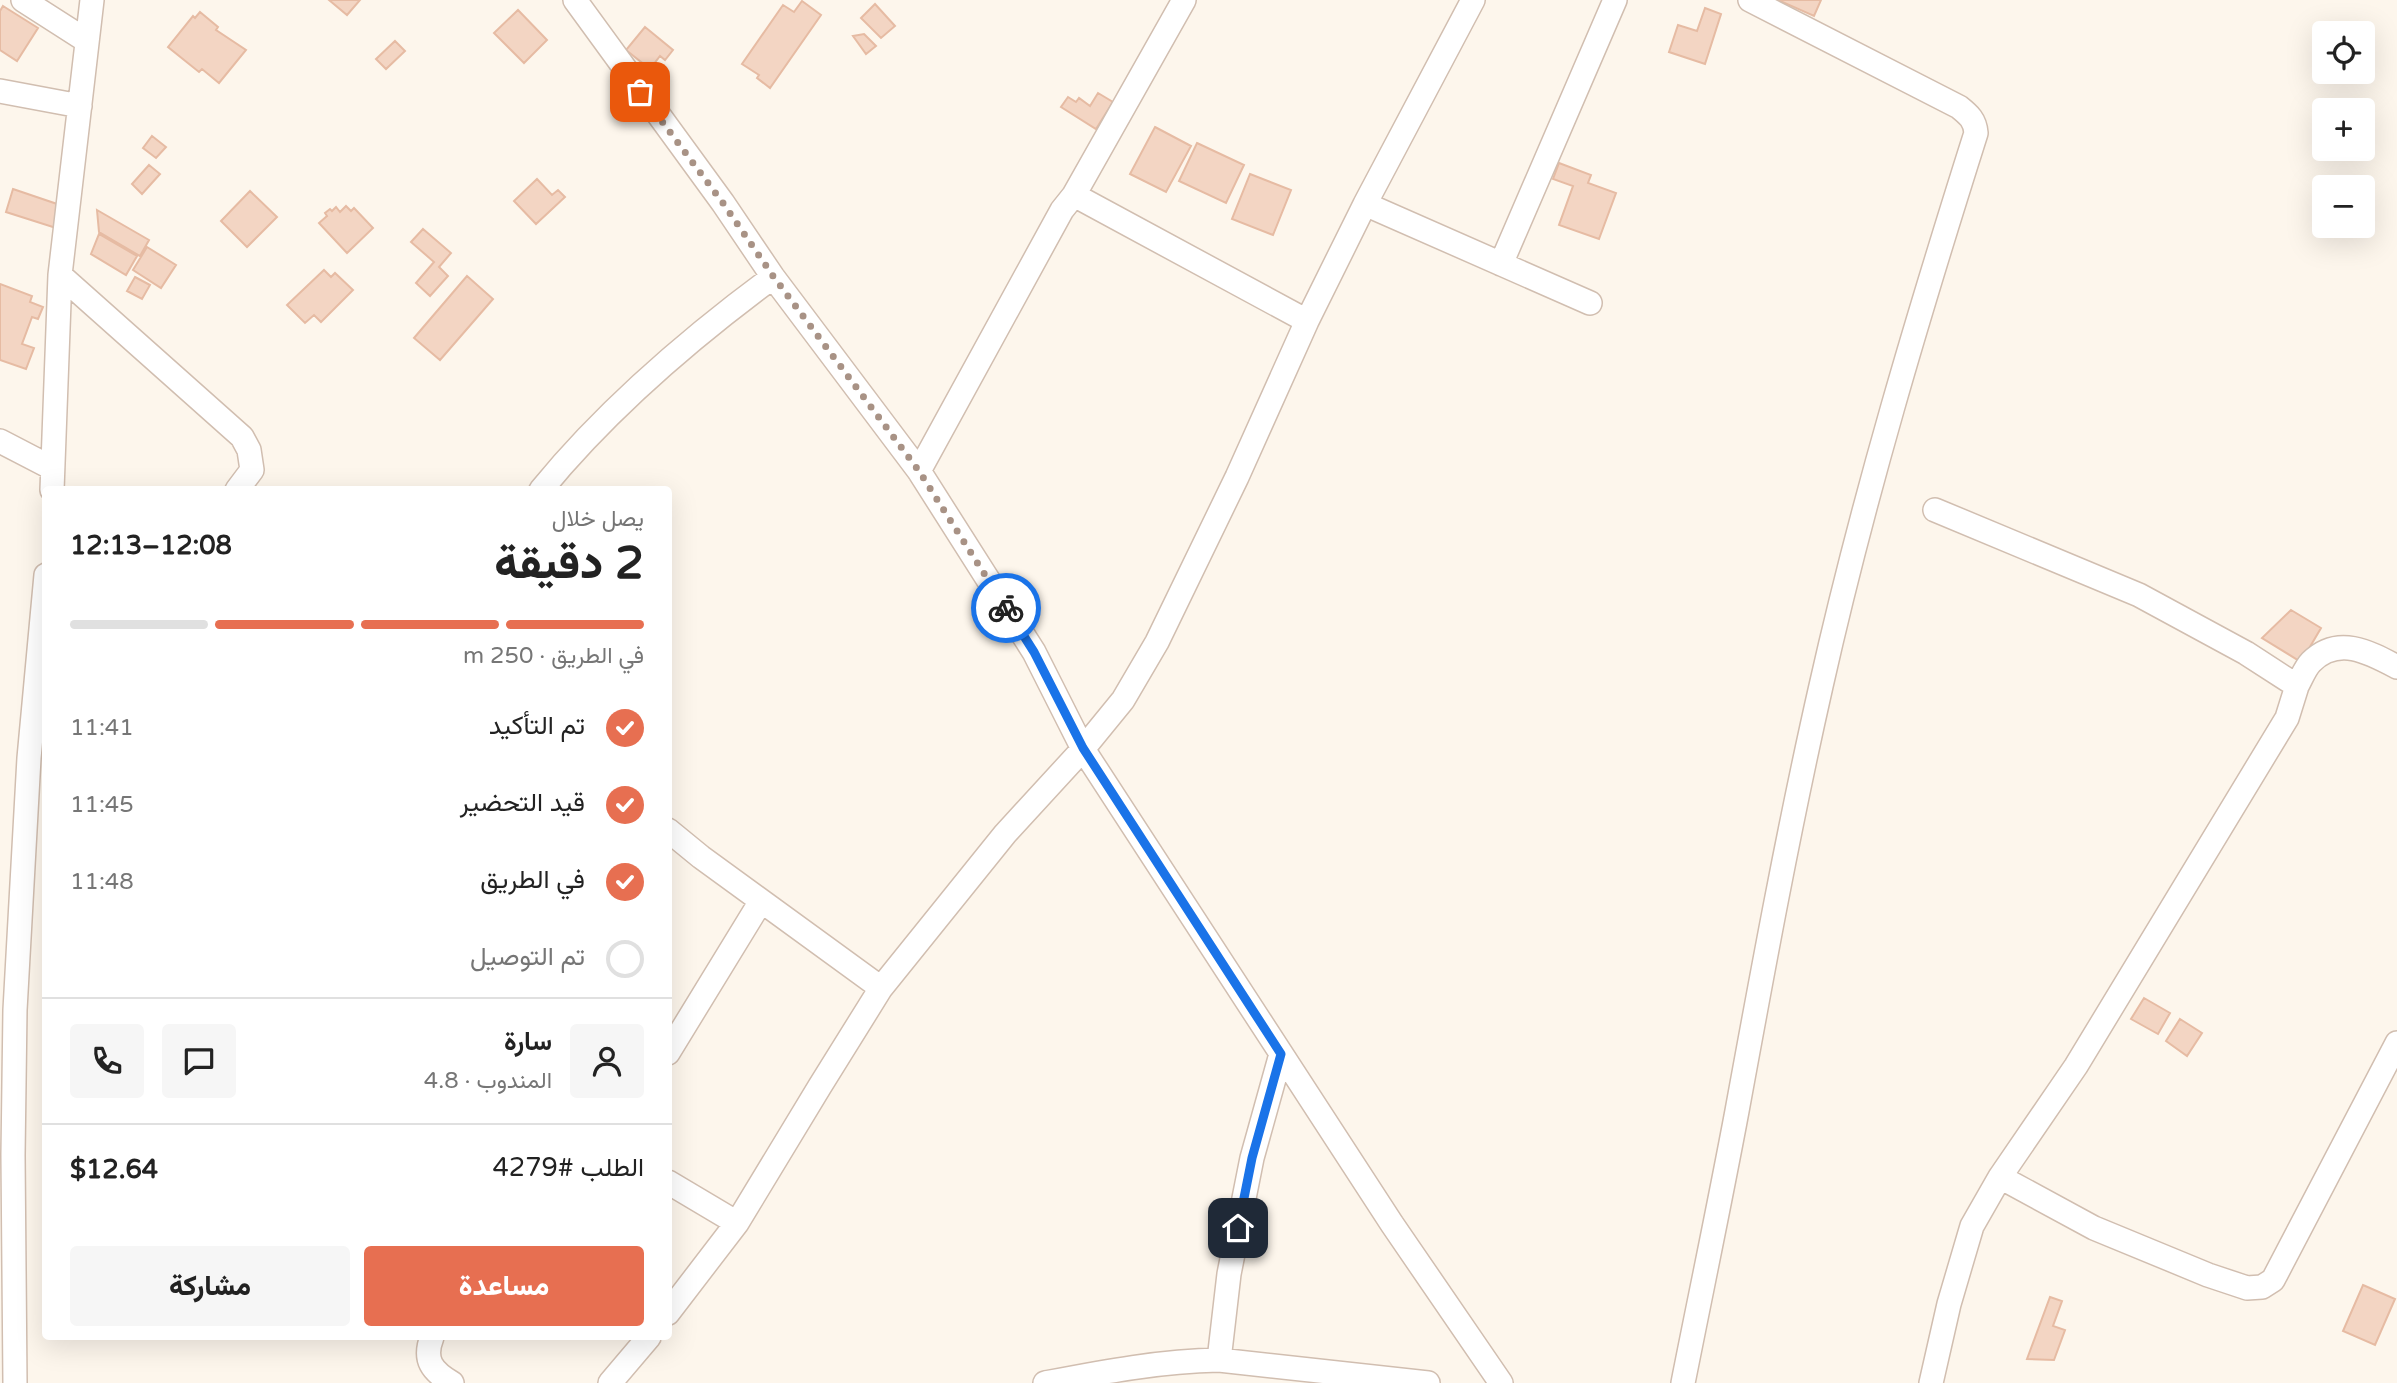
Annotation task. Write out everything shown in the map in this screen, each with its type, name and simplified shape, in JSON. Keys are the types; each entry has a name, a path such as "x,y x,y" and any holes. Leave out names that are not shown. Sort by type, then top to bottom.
{"street":[{"path":"23,0 87,41"},
{"path":"52,479 60,275 92,0"},
{"path":"575,0 773,276 919,471 1034,652 1083,748 1392,1224 1501,1383"},
{"path":"919,471 1062,210 1074,195 1184,0"},
{"path":"672,1308 737,1223 881,988 1005,834 1123,700 1157,642 1237,477 1307,321 1473,0"},
{"path":"1501,264 1615,0"},
{"path":"1683,1383 1737,1112 1768,932 1821,685 1882,443 1925,293 1976,133 1972,117 1959,107 1750,0"},
{"path":"0,92 80,106"},
{"path":"1074,195 1307,321"},
{"path":"1366,204 1590,303"},
{"path":"60,275 242,437 249,450 252,470 240,486"},
{"path":"545,486 623,400 708,325 773,276"},
{"path":"0,441 52,479"},
{"path":"1935,510 2139,595 2246,653 2297,686"},
{"path":"1931,1383 1949,1304 1972,1226 2000,1177 2076,1066 2287,718 2297,686 2310,663 2327,651 2343,646 2353,647 2397,667"},
{"path":"18,1382 8,1006 37,764 42,659"},
{"path":"672,833 881,988"},
{"path":"672,1046 761,901"},
{"path":"2000,1177 2094,1228 2208,1275 2247,1288 2262,1287 2273,1280 2397,1043"},
{"path":"1219,1360 1231,1261 1252,1158 1281,1054"},
{"path":"672,1184 737,1223"},
{"path":"431,1340 427,1354 429,1365 452,1383"},
{"path":"610,1383 646,1340"},
{"path":"1045,1383 1105,1371 1219,1360 1428,1383"}],"building":[{"path":"329,0 360,0 347,15"},
{"path":"1778,0 1821,0 1814,16"},
{"path":"802,1 821,15 770,88 757,78 759,75 742,64 783,5 794,12"},
{"path":"875,4 895,26 881,38 861,18"},
{"path":"3,6 38,28 17,61 0,50 0,11"},
{"path":"1705,8 1721,14 1705,64 1669,52 1678,25 1697,31"},
{"path":"518,10 547,40 524,63 494,33"},
{"path":"200,12 218,27 216,30 246,50 219,83 202,69 199,72 168,47 193,16 195,18"},
{"path":"645,27 673,50 665,60 660,56 650,69 626,50"},
{"path":"864,34 876,46 866,54 853,36"},
{"path":"395,41 405,51 386,69 376,59"},
{"path":"1098,93 1113,102 1096,129 1061,107 1068,97 1076,102 1079,98 1090,106"},
{"path":"1155,127 1191,146 1166,192 1130,174"},
{"path":"152,136 166,147 156,158 143,148"},
{"path":"1197,143 1244,165 1226,203 1179,181"},
{"path":"1559,163 1591,175 1588,183 1616,193 1599,239 1559,225 1573,186 1553,179"},
{"path":"149,165 160,174 142,194 132,184"},
{"path":"1250,174 1291,190 1273,235 1232,219"},
{"path":"537,179 552,195 558,190 565,197 536,224 514,201"},
{"path":"13,189 63,206 56,228 6,212"},
{"path":"250,191 277,217 247,247 221,221"},
{"path":"346,206 351,211 354,208 373,228 347,253 319,223 330,209 332,211 336,207 340,212"},
{"path":"97,210 149,240 140,256 99,232"},
{"path":"423,229 451,253 439,267 448,276 430,296 416,283 434,262 411,242"},
{"path":"99,234 137,256 126,275 91,254"},
{"path":"147,247 176,265 161,288 133,270"},
{"path":"324,270 331,277 335,273 353,290 321,322 314,315 305,323 287,305"},
{"path":"467,276 493,299 440,360 414,338"},
{"path":"135,277 150,285 142,299 127,291"},
{"path":"0,284 32,296 30,302 43,307 38,319 32,317 22,344 34,348 26,369 0,360"},
{"path":"2291,610 2321,628 2301,662 2262,638"},
{"path":"2144,998 2170,1013 2158,1034 2131,1019"},
{"path":"2180,1019 2202,1033 2187,1056 2166,1041"},
{"path":"2363,1285 2395,1299 2375,1345 2343,1331"},
{"path":"2050,1297 2062,1301 2053,1326 2065,1330 2054,1360 2027,1359"}],"way so far":[{"path":"640,92 895,442 919,471 1006,608"}],"route":[{"path":"1006,608 1034,652 1083,748 1281,1054 1252,1158 1238,1228"}]}
